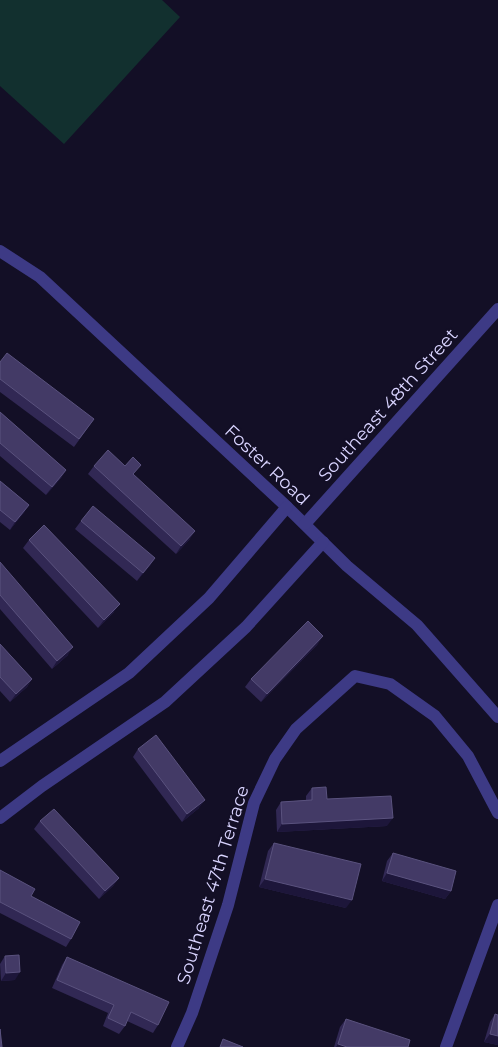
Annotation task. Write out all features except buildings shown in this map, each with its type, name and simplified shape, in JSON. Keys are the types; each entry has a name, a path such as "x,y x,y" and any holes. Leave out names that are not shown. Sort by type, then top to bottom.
{"street":[{"name":"Foster Road","path":"0,251 40,277 287,507 347,566 417,624 498,717"},
{"name":"Southeast 48th Street","path":"304,524 498,309"},
{"path":"0,761 129,674 208,598 287,507"},
{"path":"0,818 42,786 165,702 246,627 322,542"},
{"name":"Southeast 47th Terrace","path":"177,1047 192,1013 228,905 254,803 275,758 296,729 355,676 390,684 435,716 468,756 498,813"},
{"path":"446,1047 498,905"}],"green space":[{"path":"0,0 162,0 180,17 64,144 0,86"}]}
